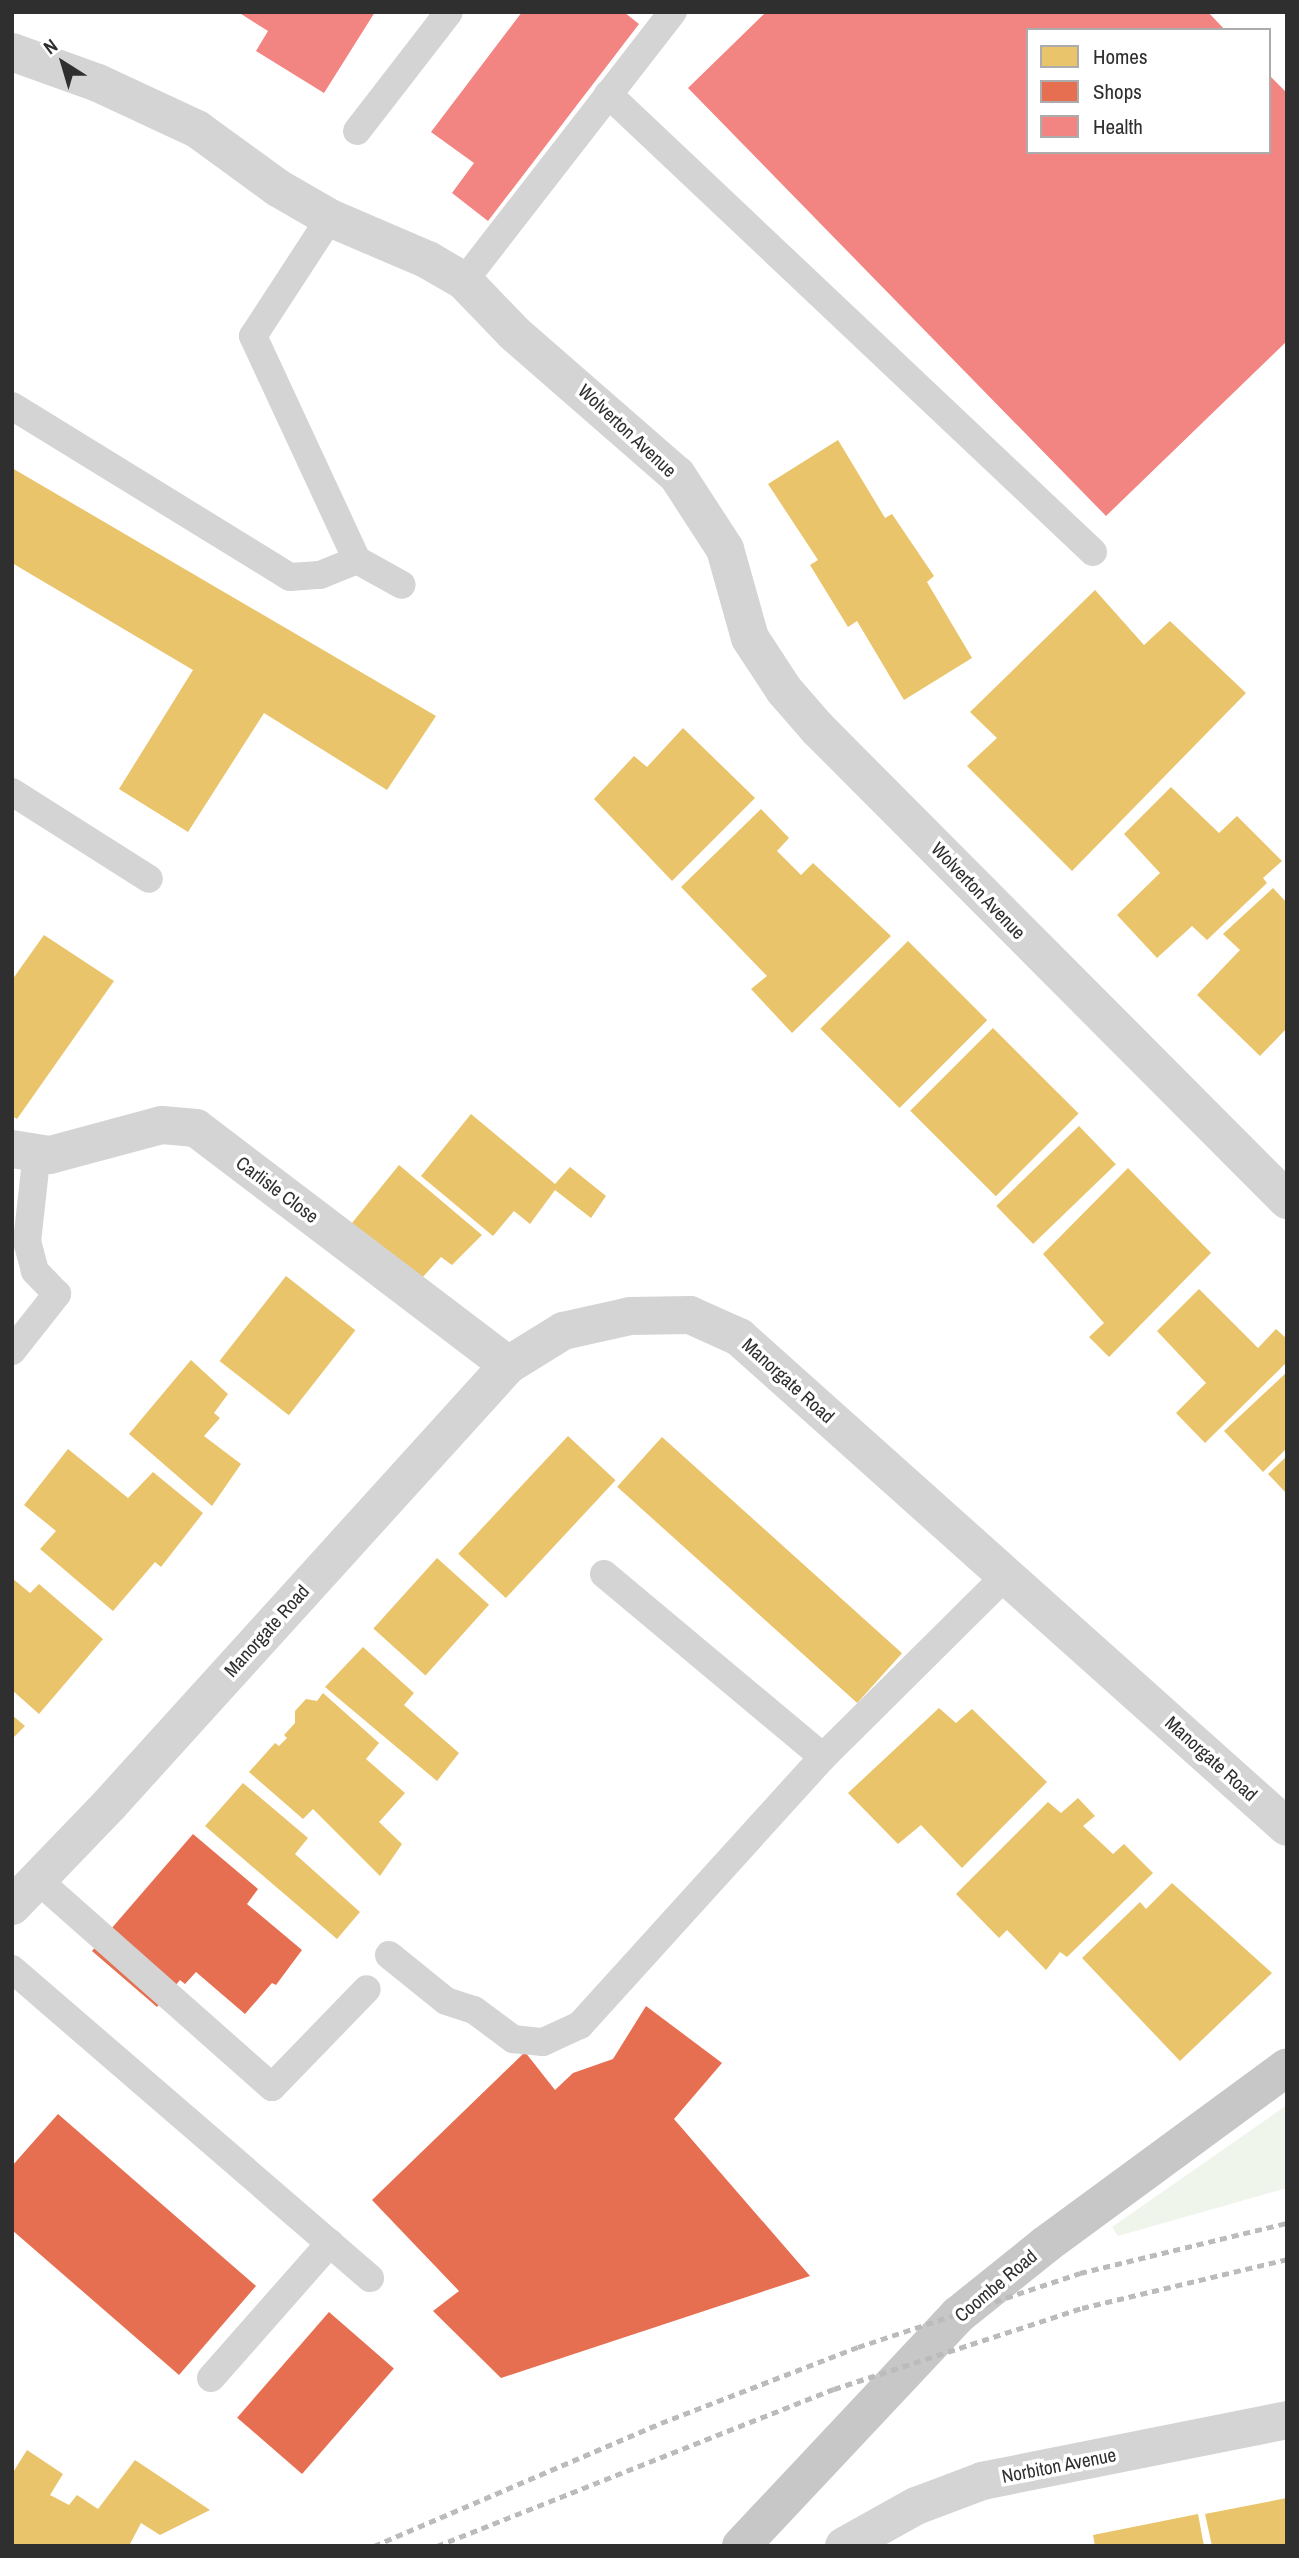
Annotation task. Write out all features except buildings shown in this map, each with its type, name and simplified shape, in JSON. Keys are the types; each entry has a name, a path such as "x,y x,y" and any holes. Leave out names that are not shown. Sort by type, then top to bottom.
{"main road":[{"name":"Coombe Road","path":"741,2546 958,2315 1045,2245 1287,2067"}],"street":[{"name":"Wolverton Avenue","path":"12,52 98,83 197,129 278,188 330,218 428,260 464,282 514,333 677,475 725,549 750,638 784,690 818,729 1287,1200"},
{"name":"Carlisle Close","path":"25,1151 50,1155 162,1125 196,1128 508,1365"},
{"name":"Manorgate Road","path":"26,1894 508,1365 563,1331 630,1316 690,1315 739,1337 1287,1827"},
{"name":"Norbiton Avenue","path":"844,2546 916,2506 982,2482 1287,2420"}],"lane":[{"path":"357,131 449,12"},
{"path":"464,282 673,12"},
{"path":"608,94 1093,552"},
{"path":"330,218 253,337 358,560 402,585"},
{"path":"12,406 290,576 320,575 358,560"},
{"path":"12,792 149,879"},
{"path":"12,1352 57,1294 35,1271 27,1242 25,1151"},
{"path":"604,1574 823,1757"},
{"path":"389,1955 446,2001 474,2010 513,2039 543,2042 580,2025 823,1757 1006,1576"},
{"path":"26,1894 272,2088 367,1989"},
{"path":"12,1969 370,2278"},
{"path":"211,2378 330,2243"}],"shaded area":[{"path":"1287,2105 1287,2188 1118,2236 1112,2227"}],"railway":[{"path":"374,2546 661,2423 858,2347 1080,2273 1287,2223"},
{"path":"437,2546 834,2389 1082,2308 1287,2259"}]}
